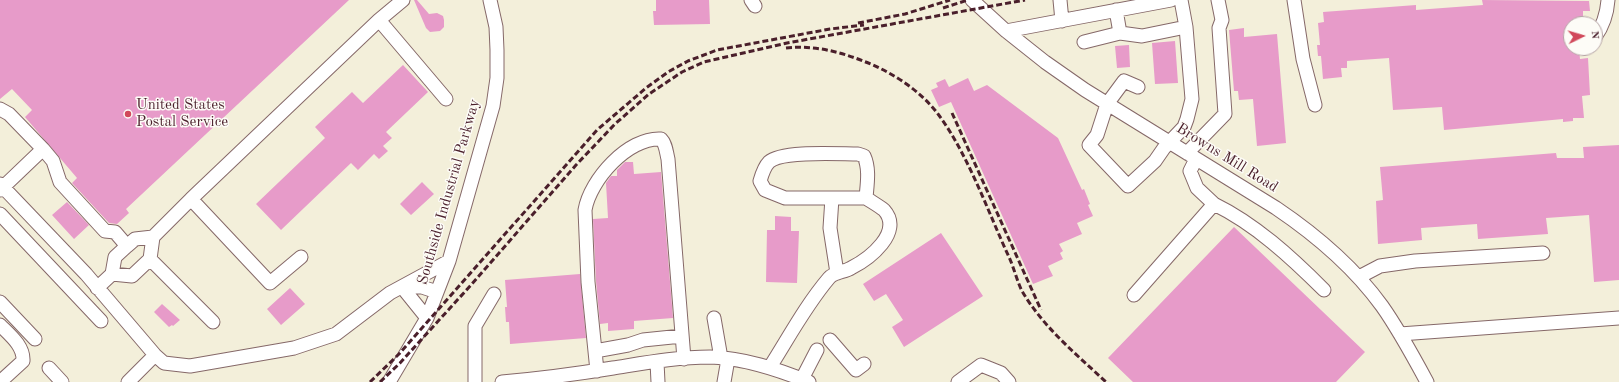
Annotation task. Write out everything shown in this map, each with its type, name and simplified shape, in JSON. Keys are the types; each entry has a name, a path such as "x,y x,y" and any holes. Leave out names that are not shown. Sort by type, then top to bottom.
{"street":[{"path":"112,274 132,276 150,259 153,237 378,20 403,0"},
{"name":"Southside Industrial Parkway","path":"389,382 427,318 449,261 494,99 497,78 497,50 496,27 490,0"},
{"name":"Browns Mill Road","path":"972,0 1006,31 1045,62 1107,104 1276,208 1307,229 1334,252 1359,277 1381,305 1428,382"},
{"path":"1060,0 1062,20"},
{"path":"1006,31 1171,0"},
{"path":"1138,87 1120,76 1107,104 1097,135 1089,145 1128,186 1155,161 1164,148 1184,127 1192,99 1186,27 1181,0"},
{"path":"1218,0 1222,20 1219,28 1225,114 1191,156 1190,171 1197,188 1214,204 1235,214 1298,264 1324,290"},
{"path":"1294,0 1302,59 1315,105"},
{"path":"1603,26 1608,8 1608,0"},
{"path":"1116,10 1120,33"},
{"path":"378,20 446,98"},
{"path":"1084,42 1120,33 1142,36 1186,27"},
{"path":"0,109 9,114 43,149 53,161 60,182 105,231 115,232 127,246"},
{"path":"597,371 590,305 586,217 587,202 603,174 612,162 633,147 652,139 660,139 665,144 668,159 684,359"},
{"path":"43,149 1,187 97,288 155,355 164,362 190,366 294,348 336,334 390,292 449,261"},
{"path":"770,367 816,294 831,276 851,269 871,254 889,235 890,226 889,218 884,210 866,198 785,198 771,194 765,190 760,181 763,170 770,161 785,155 858,154 864,156 867,162 866,198"},
{"path":"832,198 830,228 838,273"},
{"path":"191,199 270,283 301,258"},
{"path":"1134,295 1214,204"},
{"path":"0,214 101,321"},
{"path":"97,288 112,274 115,257 127,246 135,239 153,237"},
{"path":"1359,277 1380,266 1415,261 1543,253"},
{"path":"150,259 213,322"},
{"path":"402,287 422,287 437,292"},
{"path":"402,287 427,318"},
{"path":"475,382 475,326 494,294"},
{"path":"0,302 35,339"},
{"path":"714,318 724,359 724,382"},
{"path":"1400,334 1619,318"},
{"path":"0,325 20,347 24,354 23,361 0,382"},
{"path":"595,351 628,345 643,340 682,336"},
{"path":"830,340 856,370 864,364"},
{"path":"502,382 548,379 684,359 724,359 744,361 770,367 806,381 817,350"},
{"path":"128,382 155,355"},
{"path":"657,362 658,382"},
{"path":"958,382 981,365 1001,373 1009,382"},
{"path":"49,368 62,382"}],"building":[{"name":"United States Postal Service","path":"0,0 349,0 126,209 129,213 117,224 109,223 72,183 77,178 25,117 32,110 12,89 0,99"},
{"path":"414,0 417,0 429,14 437,13 443,16 444,27 440,31 430,32 426,28"},
{"path":"656,0 709,0 710,24 654,25 653,11 656,11"},
{"path":"1482,0 1589,1 1590,11 1583,11 1583,16 1563,16 1563,56 1580,56 1580,59 1588,58 1590,95 1582,96 1584,118 1573,118 1573,121 1563,122 1563,119 1444,130 1442,107 1393,110 1389,58 1347,61 1347,68 1341,68 1342,77 1323,79 1321,56 1318,56 1317,45 1320,45 1318,23 1324,22 1323,12 1416,5 1416,10 1483,5"},
{"path":"1244,28 1244,37 1277,34 1286,143 1257,146 1253,99 1239,100 1238,91 1234,91 1229,30"},
{"path":"1175,41 1178,83 1155,84 1152,43"},
{"path":"1129,45 1130,67 1117,68 1115,46"},
{"path":"403,65 428,92 386,132 392,138 383,146 388,151 379,159 374,154 358,170 351,163 281,230 256,204 325,138 315,127 352,92 363,103"},
{"path":"968,78 974,91 987,85 1058,138 1090,204 1088,205 1093,216 1077,223 1082,234 1059,244 1063,251 1060,253 1063,259 1048,266 1053,276 1033,284 951,102 939,107 931,90 938,87 936,83 945,79 949,87"},
{"path":"1619,145 1619,280 1594,282 1589,215 1546,218 1548,234 1478,239 1477,224 1421,228 1422,240 1378,244 1376,201 1383,200 1380,167 1556,153 1557,158 1584,158 1583,147"},
{"path":"625,162 633,162 634,174 661,172 673,318 634,321 634,329 608,331 608,323 600,324 593,219 608,218 606,183 611,176 617,176 617,170"},
{"path":"422,182 434,194 411,215 400,204"},
{"path":"67,202 89,225 74,239 52,215"},
{"path":"775,216 791,217 791,231 799,231 797,283 766,282 767,230 775,230"},
{"path":"1234,227 1365,352 1336,382 1133,382 1108,358"},
{"path":"941,233 983,296 904,347 892,327 903,320 886,294 874,301 863,284"},
{"path":"580,274 586,338 510,344 509,322 506,322 505,307 507,307 505,280"},
{"path":"290,288 305,304 281,325 267,309"},
{"path":"162,304 180,320 173,326 172,325 169,327 154,312"}],"railway":[{"path":"858,23 905,14 950,0"},
{"path":"943,8 968,0"},
{"path":"380,382 400,363 471,285 576,165 615,124 649,94 682,72 704,62 787,43 1025,0"},
{"path":"370,382 399,354 597,130 646,88 668,72 688,61 717,50 830,29 864,25"},
{"path":"786,48 815,48 844,54 863,61 884,70 904,82 931,105 949,130 968,165 1009,257 1022,291 1030,304 1050,328 1106,382"},
{"path":"952,113 1041,310"}],"place":[{"name":"United States Postal Service","path":"128,114"}]}
